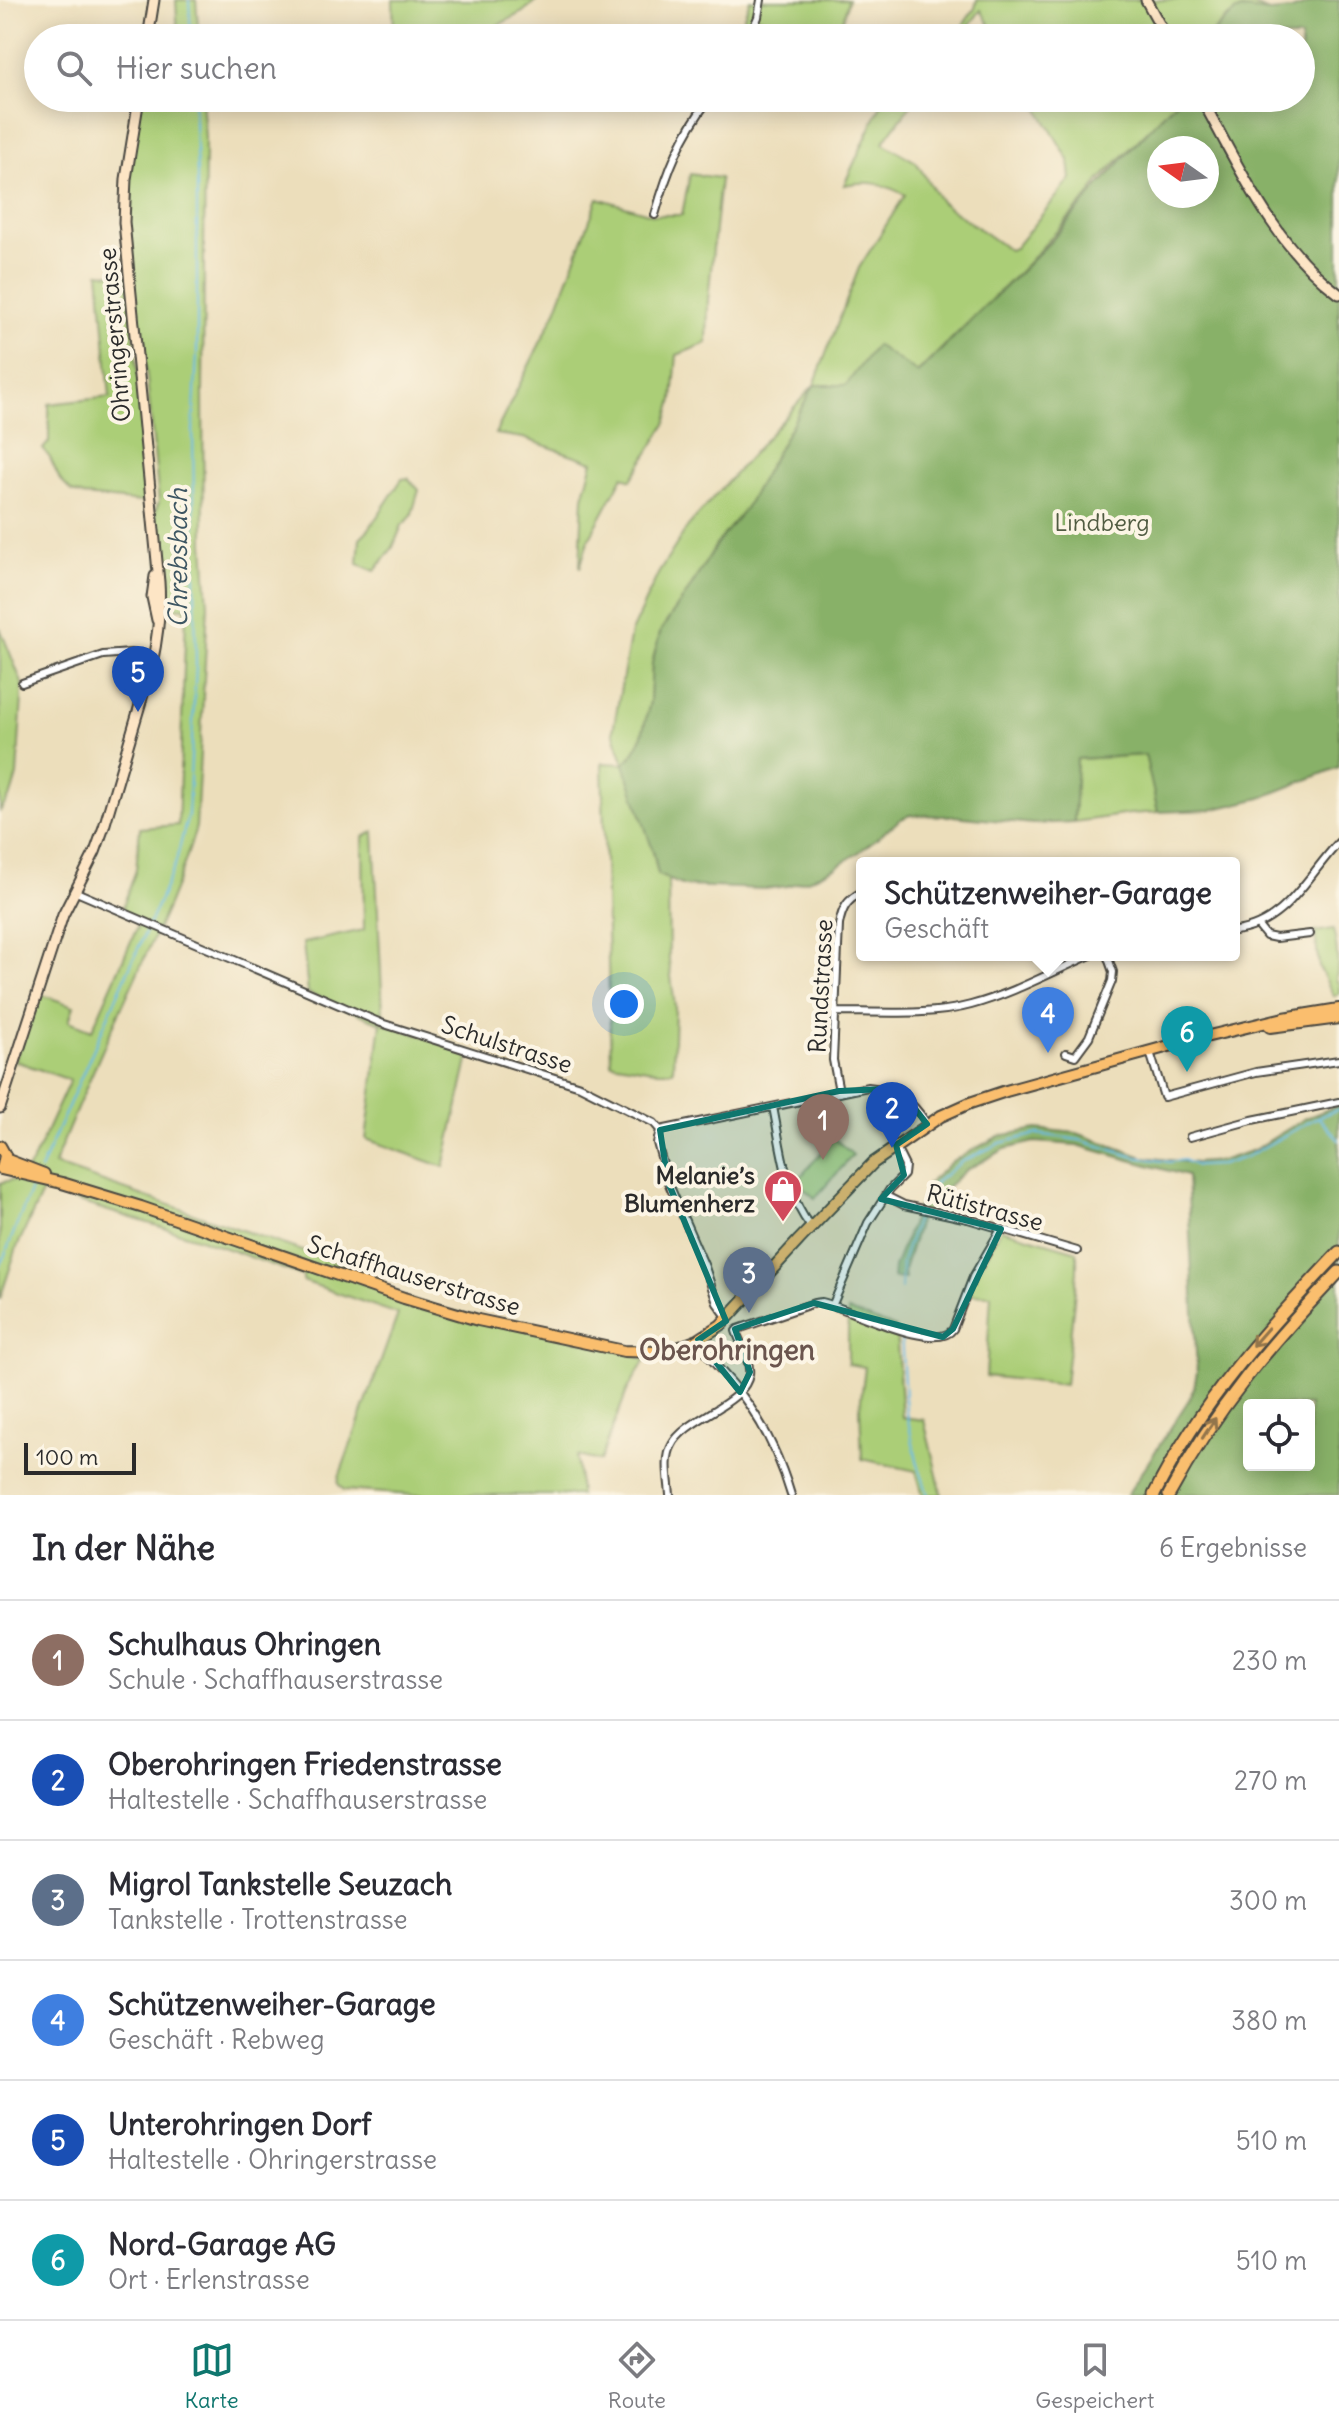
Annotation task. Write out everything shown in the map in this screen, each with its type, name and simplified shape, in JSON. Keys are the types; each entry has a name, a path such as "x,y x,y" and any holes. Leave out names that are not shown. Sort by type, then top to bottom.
{"highway":[{"path":"1154,1495 1187,1437 1233,1370 1339,1252"},
{"path":"1169,1495 1198,1444 1238,1386 1275,1340 1339,1272"}],"main road":[{"path":"150,24 154,0"},
{"path":"1146,0 1159,24"},
{"name":"Ohringerstrasse","path":"0,1108 51,948 74,891 102,835 153,657 158,628 160,603 124,222 126,179 137,112"},
{"path":"1209,112 1280,234 1306,266 1339,294"},
{"name":"Schaffhauserstrasse","path":"2,1166 141,1207 478,1320 639,1353 670,1351 698,1340 728,1318 873,1163 927,1124 955,1109 988,1096 1150,1052 1284,1018 1339,1009"},
{"name":"Schaffhauserstrasse","path":"1236,1030 1339,1018"},
{"path":"0,1146 2,1166"}],"street":[{"path":"755,24 761,0"},
{"path":"655,215 682,138 700,112"},
{"path":"22,683 103,655 131,653 153,657"},
{"path":"1240,930 1258,926 1282,910 1339,842"},
{"name":"Schulstrasse","path":"74,891 381,1023 580,1086 654,1123 660,1130"},
{"name":"Rundstrasse","path":"839,1091 833,1060 839,925 842,910 856,896"},
{"path":"1258,926 1266,936 1276,938 1310,934"},
{"path":"835,1012 941,1010 969,1006 1077,961"},
{"path":"1066,1053 1075,1056 1089,1037 1112,981 1109,961"},
{"path":"1150,1052 1164,1097 1256,1072 1339,1060"},
{"path":"728,1318 717,1303 668,1182 657,1143 660,1130 868,1087 886,1089 916,1106 927,1124"},
{"path":"1190,1137 1339,1102"},
{"path":"773,1107 790,1185 802,1216 811,1227"},
{"path":"833,1304 860,1239 886,1196 904,1175 905,1166 895,1146"},
{"name":"Rütistrasse","path":"886,1196 904,1205 1077,1251"},
{"path":"670,1495 670,1447 678,1436 740,1392 750,1372 736,1331 738,1329 814,1303 833,1304 913,1334 943,1337 953,1329 973,1277 1001,1229"},
{"path":"698,1340 707,1356 740,1392 771,1442 791,1495"}],"highlighted area":[{"path":"886,1089 909,1101 927,1124 896,1145 904,1175 881,1199 1001,1229 953,1329 943,1337 814,1303 735,1329 750,1372 740,1392 698,1340 726,1321 668,1182 660,1130 839,1091"}],"green space":[{"path":"176,0 196,0 198,24 177,24"},
{"path":"393,0 537,0 500,24 394,24"},
{"path":"750,0 848,0 842,24 777,24 758,17 755,24 741,24"},
{"path":"977,0 1240,0 1269,12 1240,11 1220,24 989,24 981,10 970,24 964,24"},
{"name":"Lindberg","path":"1319,0 1339,0 1339,767 1261,798 1211,810 1158,812 1145,755 1077,759 1074,822 1033,824 910,815 835,867 787,886 765,889 684,886 658,875 624,764 641,739 650,702 652,663 661,630 716,545 746,507 814,385 846,385 876,345 918,373 1051,241 1166,112 1315,112 1315,24 1222,24 1236,11 1269,12 1291,10"},
{"path":"137,112 203,112 204,543 208,605 196,827 166,910 90,1077 54,1165 354,1269 354,1280 426,1305 624,1351 645,1360 627,1391 600,1461 577,1456 580,1495 412,1495 344,1490 338,1484 339,1477 398,1314 303,1281 303,1276 197,1238 43,1191 17,1247 0,1299 0,1183 18,1181 32,1163 70,1080 15,1061 37,993 74,1006 69,1021 92,1030 140,921 121,912 136,870 140,828 178,825 186,615 185,608 163,607 155,511 159,502 143,337 137,320 124,222"},
{"path":"878,112 906,112 883,143 916,162 941,202 1009,250 1015,248 1071,179 1069,160 1040,112 1166,112 1099,181 1024,267 917,373 846,385 814,385 859,268 905,195 875,184 844,185"},
{"path":"690,174 720,178 707,343 677,355 673,400 666,424 631,480 623,476 588,541 580,568 583,497 593,462 523,438 495,434 555,313 598,198 655,215 682,215"},
{"path":"99,272 128,276 150,503 72,492 60,480 43,449 49,442 49,404 110,397"},
{"path":"814,385 746,507 716,545 661,630 652,663 650,702 641,740 631,757 658,874 668,879 669,961 675,1007 673,1071 611,1063 602,763 624,764 613,731 631,632 658,574 688,526"},
{"path":"408,478 419,490 411,517 402,525 393,547 375,571 358,564 360,538 402,479"},
{"path":"0,628 22,683 22,697 17,775 11,795 0,811"},
{"path":"1146,755 1158,812 1074,822 1077,759"},
{"path":"374,832 381,1022 470,1052 444,1167 366,1139 381,1023 308,993 303,943 364,930 363,837"},
{"path":"1333,929 1337,955 1336,980 1339,984 1339,994 1334,996 1319,967 1315,932"},
{"path":"1339,1105 1339,1495 1127,1495 1194,1388 1197,1372 1187,1176 1077,1145 1034,1142 1005,1149 966,1170 940,1193 929,1211 921,1215 904,1270 905,1279 893,1278 894,1267 927,1185 952,1161 999,1136 1036,1129 1077,1133 1143,1157 1196,1163 1221,1161 1254,1150 1306,1118"},
{"path":"834,1138 853,1155 815,1198 796,1182"},
{"path":"1001,1229 1077,1251 1065,1385 986,1376 991,1295 966,1294"},
{"path":"848,1311 896,1328 902,1417 924,1420 942,1495 923,1495 916,1471 862,1459 860,1407 865,1367 848,1364"}],"waterway":[{"name":"Chrebsbach","path":"189,0 190,24"},
{"name":"Chrebsbach","path":"40,1170 175,865 188,815 196,665 195,112"},
{"path":"1318,1117 1339,1109"},
{"path":"922,1204 936,1182 961,1162 1000,1143 1038,1134 1080,1140 1135,1157 1169,1162 1183,1160 1197,1166 1221,1165 1246,1157 1318,1117 1339,1140"},
{"name":"Chrebsbach","path":"0,1267 35,1179"},
{"path":"901,1289 902,1262 919,1212"},
{"path":"901,1334 906,1412 928,1495"}],"place":[{"name":"Unterohringen Dorf","path":"138,712"},
{"name":"Schützenweiher-Garage","path":"1048,1053"},
{"name":"Nord-Garage AG","path":"1187,1072"},
{"name":"Oberohringen Friedenstrasse","path":"892,1148"},
{"name":"Schulhaus Ohringen","path":"823,1160"},
{"name":"Melanie’s Blumenherz","path":"783,1223"},
{"name":"Migrol Tankstelle Seuzach","path":"749,1313"}],"district":[{"name":"Oberohringen","path":"727,1350"}]}
